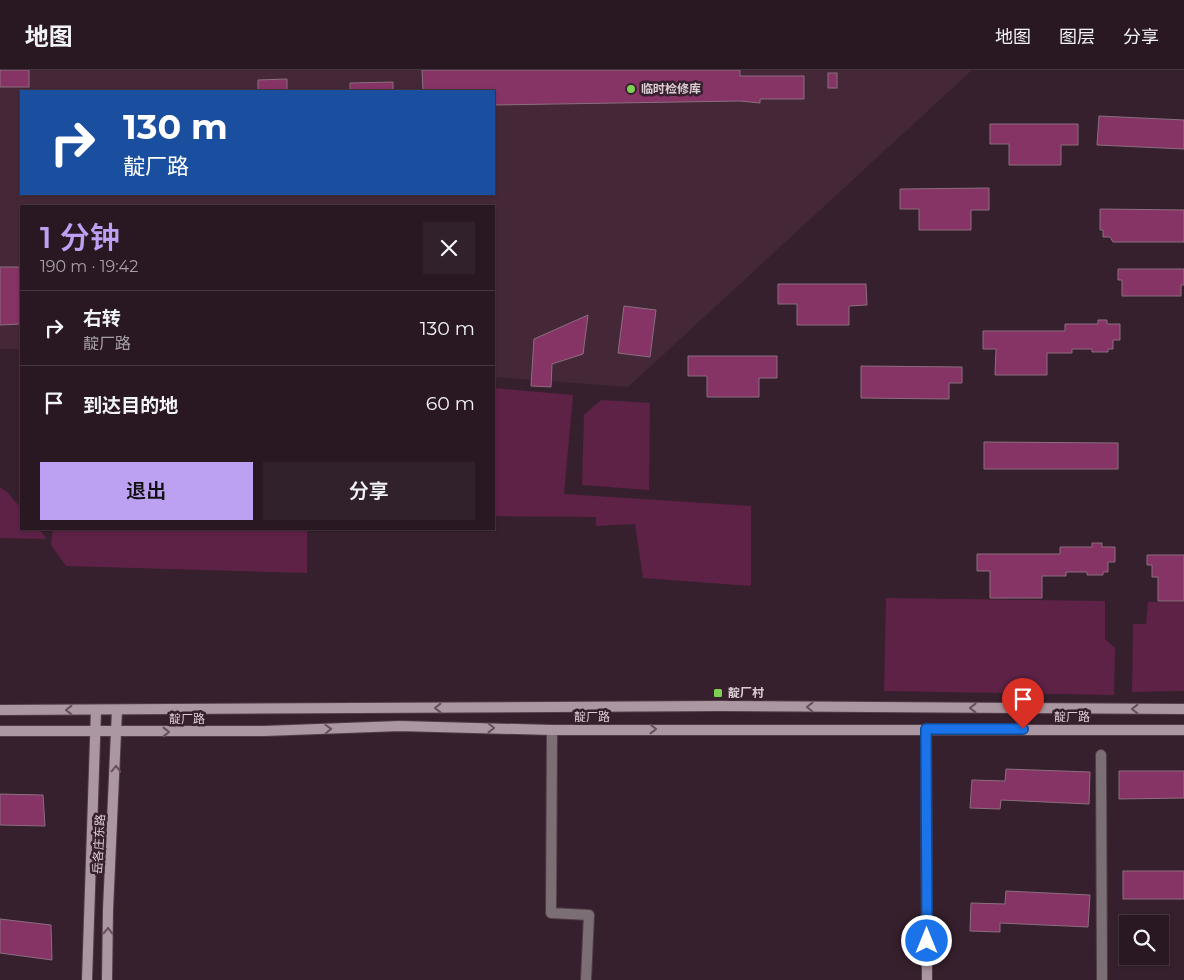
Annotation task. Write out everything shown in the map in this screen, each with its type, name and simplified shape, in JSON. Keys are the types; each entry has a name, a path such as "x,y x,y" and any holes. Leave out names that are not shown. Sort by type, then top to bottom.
{"main road":[{"path":"0,710 710,706 1184,709"},
{"name":"岳各庄东路","path":"87,980 96,710"},
{"name":"岳各庄东路","path":"106,980 118,710"},
{"name":"靛厂路","path":"0,731 264,731 400,726 552,730 1184,730"},
{"path":"926,729 927,980"}],"street":[{"path":"552,730 551,913 589,915 586,980"},
{"path":"1101,755 1102,980"}],"shaded area":[{"path":"0,70 972,70 628,387 495,377 495,205 20,205 20,349 0,349"},
{"path":"495,388 573,395 564,494 751,506 751,586 643,578 635,524 596,526 596,517 495,516"},
{"path":"601,400 650,403 649,490 582,485 584,415"},
{"path":"0,487 20,507 20,530 40,530 47,539 0,538"},
{"path":"53,530 307,530 307,573 66,566 51,545"},
{"path":"886,598 1105,601 1105,639 1115,648 1114,695 884,691"},
{"path":"1148,602 1184,602 1184,691 1132,692 1133,624 1146,624"}],"building":[{"path":"0,70 29,70 29,87 0,87"},
{"name":"临时检修库","path":"422,70 740,70 740,76 804,76 804,99 760,99 760,103 740,101 495,105 495,90 423,90"},
{"path":"828,73 837,73 837,88 828,88"},
{"path":"287,79 287,90 258,90 258,80"},
{"path":"393,82 393,90 350,90 350,83"},
{"path":"1099,116 1184,120 1184,149 1097,145"},
{"path":"990,124 1078,124 1078,145 1061,145 1061,165 1009,165 1009,144 990,144"},
{"path":"989,188 989,210 971,210 971,230 919,230 919,209 900,209 900,189"},
{"path":"1100,209 1184,210 1184,242 1113,242 1110,237 1103,237 1103,230 1100,230"},
{"path":"0,267 20,267 20,324 0,325"},
{"path":"1118,269 1184,269 1184,285 1181,285 1181,296 1122,296 1122,280 1118,280"},
{"path":"778,284 866,284 867,305 849,306 849,325 797,325 797,304 778,304"},
{"path":"624,306 656,310 650,357 618,353"},
{"path":"588,315 583,354 552,364 551,387 531,386 534,339"},
{"path":"1098,320 1107,320 1107,324 1120,324 1120,340 1113,340 1113,349 1108,349 1108,352 1092,352 1092,349 1072,349 1072,353 1047,353 1047,375 995,375 996,349 983,349 983,331 1065,331 1065,324 1098,324"},
{"path":"688,356 777,356 777,378 759,378 759,397 707,397 707,376 688,376"},
{"path":"861,366 962,367 962,383 949,383 949,399 861,398"},
{"path":"984,442 1118,443 1118,469 984,469"},
{"path":"1092,543 1102,543 1102,547 1115,547 1115,562 1108,562 1108,572 1103,572 1103,575 1087,575 1087,572 1066,572 1066,576 1042,576 1042,598 990,598 990,571 977,571 977,554 1060,554 1060,547 1092,547"},
{"path":"1147,555 1184,555 1184,601 1158,601 1158,577 1152,577 1152,565 1147,565"},
{"path":"1006,769 1090,772 1089,804 1001,800 1000,809 970,808 972,780 1005,781"},
{"path":"1119,771 1184,771 1184,798 1119,799"},
{"path":"0,794 43,795 45,826 0,825"},
{"path":"1123,871 1184,871 1184,899 1123,899"},
{"path":"1006,891 1090,895 1088,927 1000,923 1000,932 970,931 971,903 1005,904"},
{"path":"0,919 51,925 52,960 0,953"}],"place":[{"name":"临时检修库","path":"631,89"},
{"name":"靛厂村","path":"718,693"}],"route":[{"path":"927,941 926,729 1023,729"}]}
